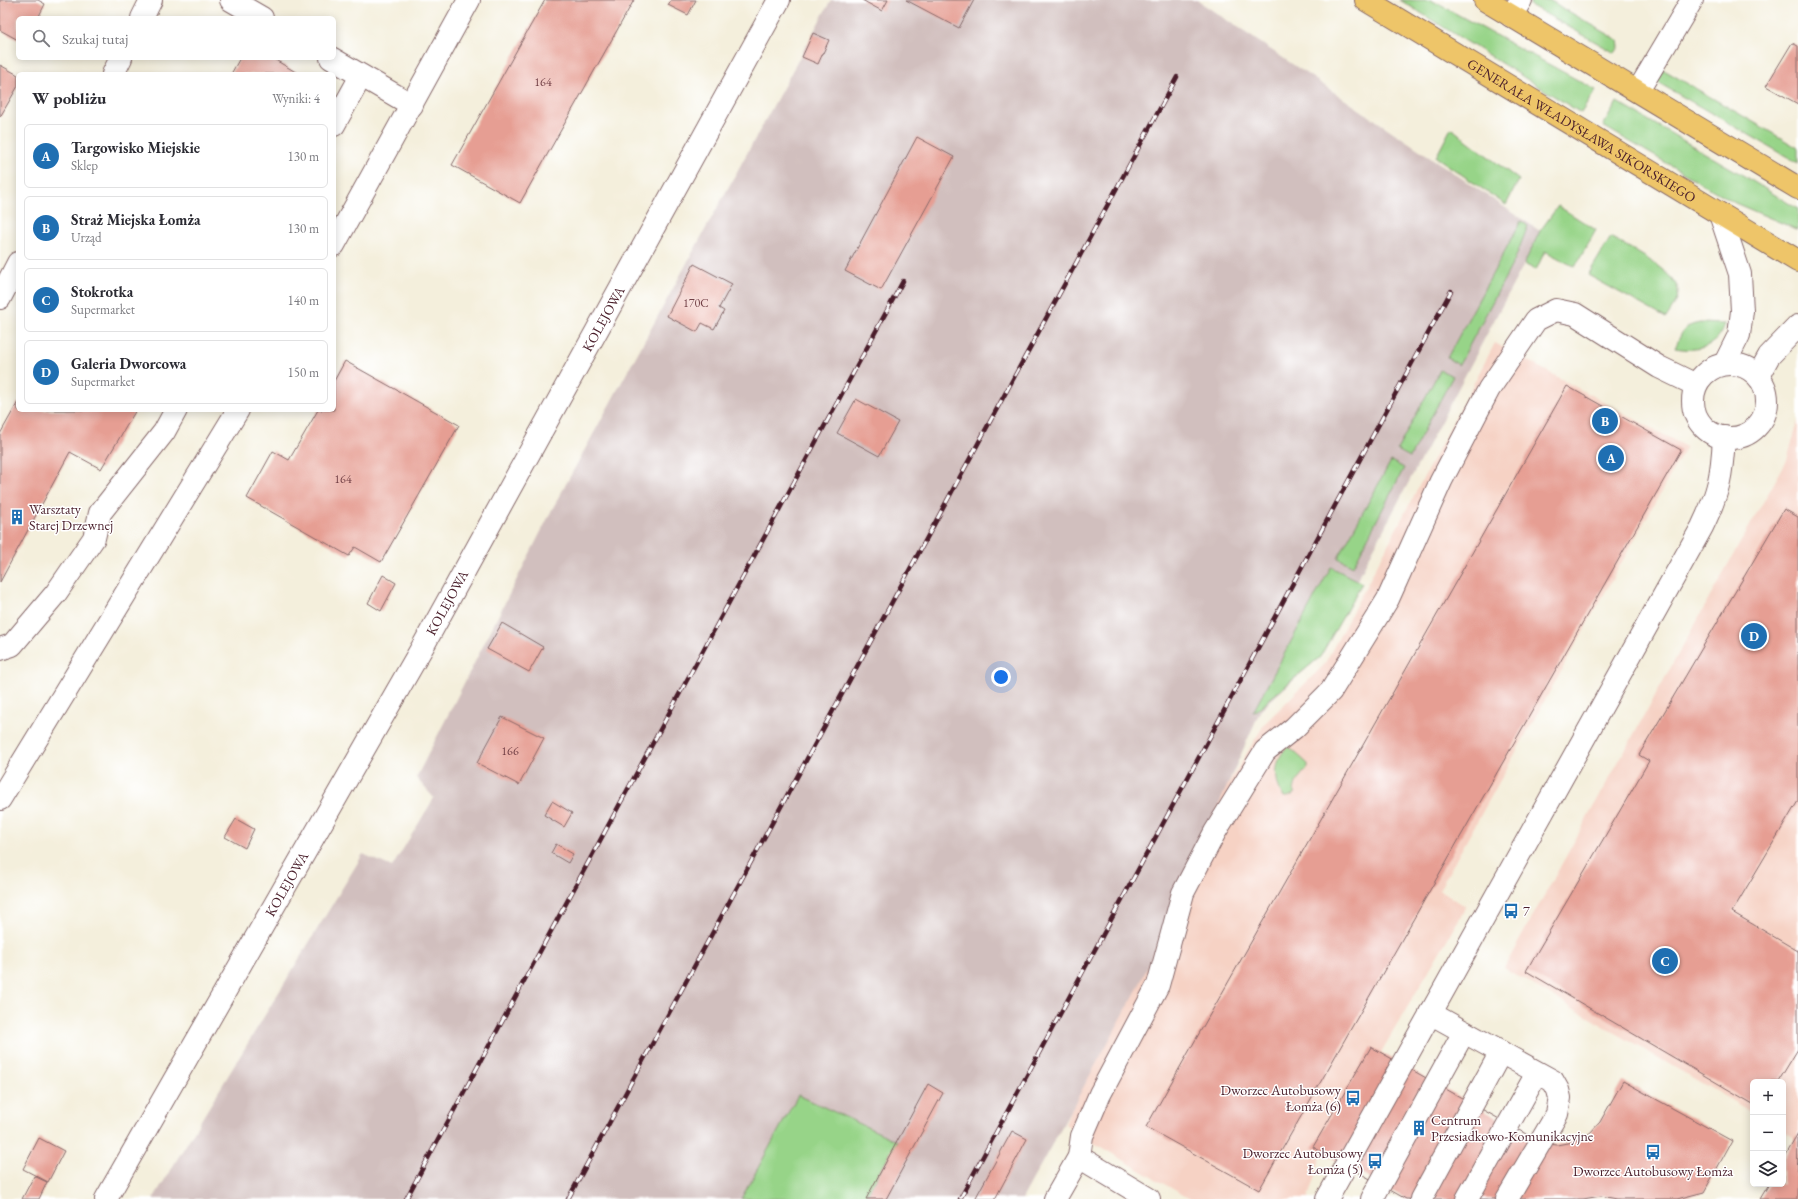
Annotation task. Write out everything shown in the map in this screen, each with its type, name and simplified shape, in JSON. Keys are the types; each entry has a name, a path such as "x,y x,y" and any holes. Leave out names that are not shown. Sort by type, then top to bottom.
{"main road":[{"name":"GENERAŁA WŁADYSŁAWA SIKORSKIEGO","path":"1366,0 1798,261"},
{"path":"1485,0 1516,8 1638,91 1798,188"}],"street":[{"path":"143,16 151,0"},
{"path":"231,0 259,16"},
{"path":"336,241 469,0"},
{"name":"KOLEJOWA","path":"106,1199 427,639 778,0"},
{"path":"1638,91 1692,0"},
{"path":"114,72 120,60"},
{"path":"334,60 412,105"},
{"path":"336,121 361,76"},
{"path":"1720,214 1740,274 1742,311 1739,335 1725,363"},
{"path":"0,298 16,267"},
{"path":"1054,1199 1079,1157 1082,1136 1100,1094 1158,985 1183,893 1215,832 1265,751 1294,728 1331,692 1388,599 1441,481 1489,388 1536,320 1556,310 1575,314 1659,367 1696,385"},
{"path":"1758,376 1769,356 1798,326"},
{"path":"1725,363 1737,364 1749,368 1758,376 1764,387 1767,399 1766,411 1760,422 1752,431 1741,436 1729,438 1716,436 1697,420 1693,409 1692,396 1696,385 1703,375 1713,367 1725,363"},
{"path":"0,649 12,645 56,593 94,538 100,513 164,432 175,412"},
{"path":"0,799 237,412"},
{"path":"1327,1199 1702,527 1712,507 1720,483 1723,467 1724,437"},
{"path":"1430,1013 1553,1082 1558,1090 1559,1108 1507,1199"},
{"path":"1372,1199 1464,1032"},
{"path":"1421,1199 1501,1052"},
{"path":"1467,1199 1536,1072"},
{"path":"1079,1157 1149,1199"}],"shaded area":[{"path":"831,0 1197,0 1540,231 1357,580 1362,583 1320,657 1261,709 1139,986 1022,1199 153,1199 363,854 392,867 434,798 416,778 555,504"},
{"path":"1495,343 1686,447 1439,890 1466,907 1321,1155 1308,1199 1190,1199 1082,1136 1065,1124 1156,903 1265,723 1324,665"},
{"path":"1798,421 1797,1139 1786,1133 1786,1079 1750,1079 1750,1111 1504,968 1787,460"}],"green space":[{"path":"1400,0 1431,0 1596,90 1581,113"},
{"path":"1531,0 1549,0 1618,40 1619,47 1615,53 1530,5"},
{"path":"1664,70 1798,148 1798,163 1657,82"},
{"path":"1617,102 1798,209 1798,230 1735,203 1603,126"},
{"path":"1451,128 1519,180 1506,205 1436,157"},
{"path":"1558,206 1596,230 1575,267 1545,251 1536,270 1524,264 1540,231"},
{"path":"1521,221 1528,226 1515,259 1459,365 1447,358"},
{"path":"1611,237 1649,260 1669,275 1675,283 1678,294 1674,305 1666,318 1588,275"},
{"path":"1700,323 1725,324 1717,338 1705,346 1691,349 1675,348 1681,334 1686,328"},
{"path":"1440,370 1453,376 1410,457 1397,450"},
{"path":"1391,461 1404,468 1353,566 1338,558"},
{"path":"1331,567 1362,583 1320,657 1253,712"},
{"path":"1288,746 1308,764 1308,767 1296,782 1294,794 1284,797 1278,785 1277,771 1280,757"},
{"path":"798,1095 897,1141 864,1199 741,1199"}],"building":[{"path":"0,0 38,0 45,4 39,16 16,16 16,39 0,30"},
{"path":"545,0 634,0 520,203 452,165"},
{"path":"671,0 696,0 688,15 668,5"},
{"path":"862,0 888,0 882,11"},
{"path":"906,0 974,0 959,28"},
{"path":"813,33 829,40 818,64 802,57"},
{"path":"1792,43 1798,46 1798,104 1766,86"},
{"path":"239,60 275,60 296,72 232,72"},
{"path":"0,65 16,74 16,89 0,117"},
{"path":"917,137 954,157 881,290 845,271"},
{"path":"694,264 732,284 719,308 724,311 714,329 702,323 697,332 667,316"},
{"path":"345,361 459,425 381,562 355,547 349,556 247,498 273,451 289,460 317,412 336,412 336,377"},
{"path":"1567,386 1681,450 1259,1190 1146,1127"},
{"path":"856,399 898,422 879,456 837,433"},
{"name":"Warsztaty Starej Drzewnej","path":"16,406 16,412 135,412 101,469 70,452 0,582 0,434"},
{"path":"1784,509 1798,517 1798,801 1732,912 1798,951 1798,1049 1780,1079 1750,1079 1750,1102 1526,971 1649,761 1639,755"},
{"path":"383,575 396,583 381,611 368,603"},
{"path":"502,623 543,647 529,672 487,649"},
{"path":"502,717 544,738 519,785 477,763"},
{"path":"552,801 572,813 564,827 544,815"},
{"path":"236,819 254,829 245,848 225,837"},
{"path":"556,844 573,854 568,863 551,853"},
{"name":"Centrum Przesiadkowo-Komunikacyjne","path":"1371,1047 1542,1143 1557,1145 1572,1142 1590,1133 1600,1122 1623,1081 1732,1141 1704,1192 1677,1199 1617,1199 1601,1196 1583,1199 1406,1199 1313,1147"},
{"path":"928,1084 943,1093 886,1199 866,1199"},
{"path":"1012,1131 1027,1139 995,1199 975,1199"},
{"path":"1798,1134 1797,1199 1760,1199 1767,1187 1786,1187 1786,1155"},
{"path":"39,1138 64,1151 48,1182 23,1169"},
{"path":"34,1176 47,1182 39,1199 22,1199"}],"railway":[{"path":"568,1199 1177,77"},
{"path":"406,1199 903,281"},
{"path":"960,1199 1451,291"}],"place":[{"name":"Straż Miejska Łomża","path":"1605,421"},
{"name":"Targowisko Miejskie","path":"1611,458"},
{"name":"Warsztaty Starej Drzewnej","path":"17,517"},
{"name":"Galeria Dworcowa","path":"1754,636"},
{"name":"7","path":"1511,911"},
{"name":"Stokrotka","path":"1665,961"},
{"name":"Dworzec Autobusowy Łomża (6)","path":"1353,1098"},
{"name":"Centrum Przesiadkowo-Komunikacyjne","path":"1419,1128"},
{"name":"Dworzec Autobusowy Łomża","path":"1653,1152"},
{"name":"Dworzec Autobusowy Łomża (5)","path":"1375,1161"}]}
